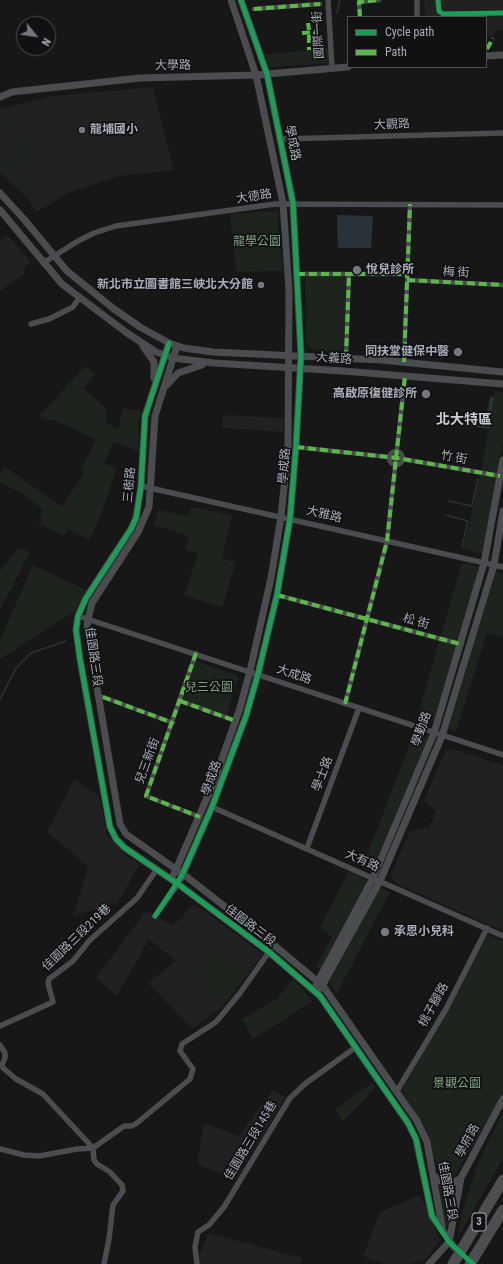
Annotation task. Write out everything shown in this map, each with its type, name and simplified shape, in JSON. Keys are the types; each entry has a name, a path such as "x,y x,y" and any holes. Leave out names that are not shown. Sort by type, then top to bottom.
{"highway":[{"name":"3","path":"453,1264 503,1180"},
{"name":"3","path":"470,1264 503,1210"}],"street":[{"name":"學成路","path":"155,916 178,884 179,872 236,721 250,671 271,578 281,517 288,447 290,355 289,290 283,204 256,75 231,0"},
{"name":"學成路","path":"171,879 179,872 212,807 246,716 258,674 277,595 290,519 296,447 301,355 293,203 267,74 241,0"},
{"name":"國際一街","path":"328,0 332,68"},
{"path":"360,16 359,2 379,0"},
{"path":"417,0 417,16"},
{"path":"254,9 320,4"},
{"path":"487,56 503,55"},
{"name":"大學路","path":"0,97 12,92 140,78 256,75 347,67"},
{"name":"大觀路","path":"281,139 503,133"},
{"path":"0,193 67,271 114,308 169,343"},
{"name":"大德路","path":"43,263 94,233 116,226 283,204 503,205"},
{"path":"404,362 410,204"},
{"path":"0,210 62,284 127,333 156,352 164,355"},
{"path":"27,243 36,235"},
{"path":"297,274 408,274"},
{"path":"346,358 349,274"},
{"name":"梅 街","path":"408,280 503,285"},
{"path":"32,324 49,319 73,307 79,298"},
{"path":"127,333 148,351 154,362 156,371 152,396"},
{"name":"大義路","path":"169,343 177,346 213,352 346,358 503,372"},
{"name":"三樹路","path":"78,616 86,598 131,529 139,505 144,424 164,355 169,343"},
{"name":"佳園路三段","path":"177,346 153,431 149,507 144,521 92,603 88,619 87,628 120,824 126,834 270,941 320,984 417,1120 427,1142 443,1234"},
{"name":"大義路","path":"164,355 173,358 214,363 300,368 503,384"},
{"path":"163,392 168,382 178,373 198,365 214,363"},
{"path":"345,704 387,541 405,376"},
{"name":"竹 街","path":"296,447 397,458 500,476"},
{"path":"396,465 390,462 389,457 391,453 398,451"},
{"path":"396,465 401,463 404,459 402,454 398,451"},
{"name":"學勤路","path":"320,984 373,878 434,733 484,563 503,460"},
{"name":"大雅路","path":"141,486 503,567"},
{"name":"學勤路","path":"316,991 380,881 442,736 494,565 503,511"},
{"name":"松 街","path":"277,595 460,644"},
{"name":"佳園路三段","path":"78,616 76,630 80,659 110,827 116,839 125,848 178,884 269,952 316,991 408,1123 416,1139 432,1216 451,1245"},
{"name":"大成路","path":"78,616 196,653 345,704 503,755"},
{"name":"兒三新街","path":"196,653 173,723 146,796 200,817"},
{"path":"103,697 173,723"},
{"path":"180,701 236,721"},
{"name":"學士路","path":"307,848 359,708"},
{"name":"大有路","path":"212,807 488,928 503,936"},
{"name":"佳園路三段219巷","path":"0,1026 53,1002 48,983 49,979 73,961 94,936 137,898 157,869"},
{"name":"桃子腳路","path":"397,1091 446,1009 488,928"},
{"path":"0,1149 24,1155 39,1156 77,1148 94,1148 124,1126 132,1126 137,1123 190,1079 193,1069 180,1051 182,1044 216,1022 240,993 269,952"},
{"path":"0,1045 5,1053 5,1058 2,1065 3,1068 16,1079 43,1094 94,1148 94,1160 97,1164 110,1172 122,1185 123,1191 113,1205 104,1264"},
{"name":"佳園路三段145巷","path":"197,1264 195,1247 198,1232 209,1225 224,1207 290,1098 306,1083 356,1048"},
{"name":"學府路","path":"451,1245 461,1178 503,1099"},
{"path":"434,1176 444,1184 451,1184 461,1178"},
{"path":"429,1264 451,1245"}],"shaded area":[{"path":"424,0 503,0 503,30 497,31 492,36 487,37 487,16 425,16"},
{"name":"龍埔國小","path":"153,87 174,170 119,176 68,193 36,212 27,198 0,172 0,109 53,96"},
{"path":"337,215 373,216 371,248 338,248"},
{"path":"8,235 31,262 23,269 26,273 0,291 0,241"},
{"path":"490,397 494,397 489,429 464,425 464,420 485,424"},
{"path":"223,415 284,418 283,432 222,428"},
{"path":"450,748 503,765 503,931 395,883 391,875 410,831 429,828 436,811 424,800 444,754"},
{"path":"75,779 99,796 107,835 126,856 140,864 117,903 73,916 88,867 47,831"},
{"path":"194,904 263,954 250,971 216,945 195,974 223,1006 193,1029 148,983 176,961 149,939 117,996 96,978 146,911 173,926"},
{"path":"273,1089 285,1098 235,1180 197,1164 204,1123 239,1136"},
{"path":"420,1195 440,1240 426,1259 409,1264 385,1264 363,1256 380,1212"},
{"path":"208,1233 302,1258 300,1264 197,1264"}],"green space":[{"path":"328,48 329,63 270,67 264,55"},
{"path":"0,119 10,124 38,153 39,156 41,169 34,180 24,184 29,189 24,194 0,170 0,163 15,176 25,179 29,177 35,169 35,162 33,156 5,128 0,127"},
{"path":"23,150 31,159 17,174 7,166"},
{"name":"龍學公園","path":"277,211 283,271 236,272 230,214"},
{"path":"305,274 349,274 346,352 314,350 306,344"},
{"path":"85,366 95,374 83,389 106,408 106,422 118,430 123,408 141,411 138,427 139,451 113,442 104,464 117,468 100,517 89,540 68,529 64,536 42,525 37,530 42,519 39,516 43,509 23,494 0,482 0,475 5,467 62,507 84,473 80,470 96,440 52,419 47,421 39,416"},
{"path":"495,391 503,392 503,442 484,555 463,549 481,473"},
{"path":"191,507 232,515 222,558 236,562 222,608 184,595 198,553 185,549 189,536 154,525 158,510 188,516"},
{"path":"18,548 30,552 0,610 0,571"},
{"path":"462,563 481,567 433,722 417,718"},
{"path":"33,565 86,590 75,611 0,659 0,640"},
{"path":"496,572 503,573 503,637 487,633 456,732 448,729"},
{"name":"兒三公園","path":"194,660 236,675 238,679 226,717 180,701"},
{"path":"415,731 429,736 371,872 362,868"},
{"path":"349,871 367,881 320,969 316,967 332,937 320,928"},
{"path":"382,888 390,892 337,993 329,982 378,891"},
{"path":"503,895 503,924 473,910 475,905 498,915 498,903"},
{"name":"景觀公園","path":"487,934 503,941 503,1094 455,1176 451,1180 446,1181 441,1179 439,1175 426,1129 402,1091"},
{"path":"216,945 250,971 223,1006 195,973"},
{"path":"292,979 302,988 312,1002 253,1039 243,1019 277,999"},
{"path":"372,1083 375,1088 343,1122 335,1109"},
{"path":"503,1112 503,1158 458,1237 462,1212 478,1163"},
{"path":"456,1185 447,1228 440,1213 440,1186 447,1188"}],"waterway":[{"path":"337,13 340,0"},
{"path":"449,501 472,506 478,479"},
{"path":"445,515 468,521 462,547"},
{"path":"0,699 16,668 31,653 66,641"}],"marked path":[{"path":"360,16 359,2 379,0"},
{"path":"254,9 320,4"},
{"path":"308,23 309,30"},
{"path":"302,33 315,32 317,49"},
{"path":"309,35 309,50"},
{"path":"487,49 493,38"},
{"path":"404,362 410,204"},
{"path":"297,274 407,274"},
{"path":"346,358 349,274"},
{"path":"407,280 503,285"},
{"path":"345,704 387,541 405,376"},
{"path":"296,447 397,458 500,476"},
{"path":"277,595 460,644"},
{"path":"196,653 146,796 200,817"},
{"path":"103,697 173,723"},
{"path":"180,701 236,721"}],"cycle path":[{"path":"155,916 182,875 212,807 246,716 258,674 277,595 290,519 301,355 293,203 267,74 241,0"},
{"path":"438,0 439,11 443,14 503,13"},
{"path":"169,343 145,416 141,486 136,518 131,529 86,598 78,616 76,630 110,827 116,839 125,848 178,884 269,952 320,996 408,1123 416,1139 432,1216 449,1242 473,1264"}],"place":[{"name":"龍埔國小","path":"82,130"},
{"name":"悅兒診所","path":"357,270"},
{"name":"新北市立圖書館三峽北大分館","path":"261,285"},
{"name":"同扶堂健保中醫","path":"458,352"},
{"name":"高啟原復健診所","path":"426,394"},
{"name":"承恩小兒科","path":"385,932"}],"district":[{"name":"北大特區","path":"464,420"}]}
